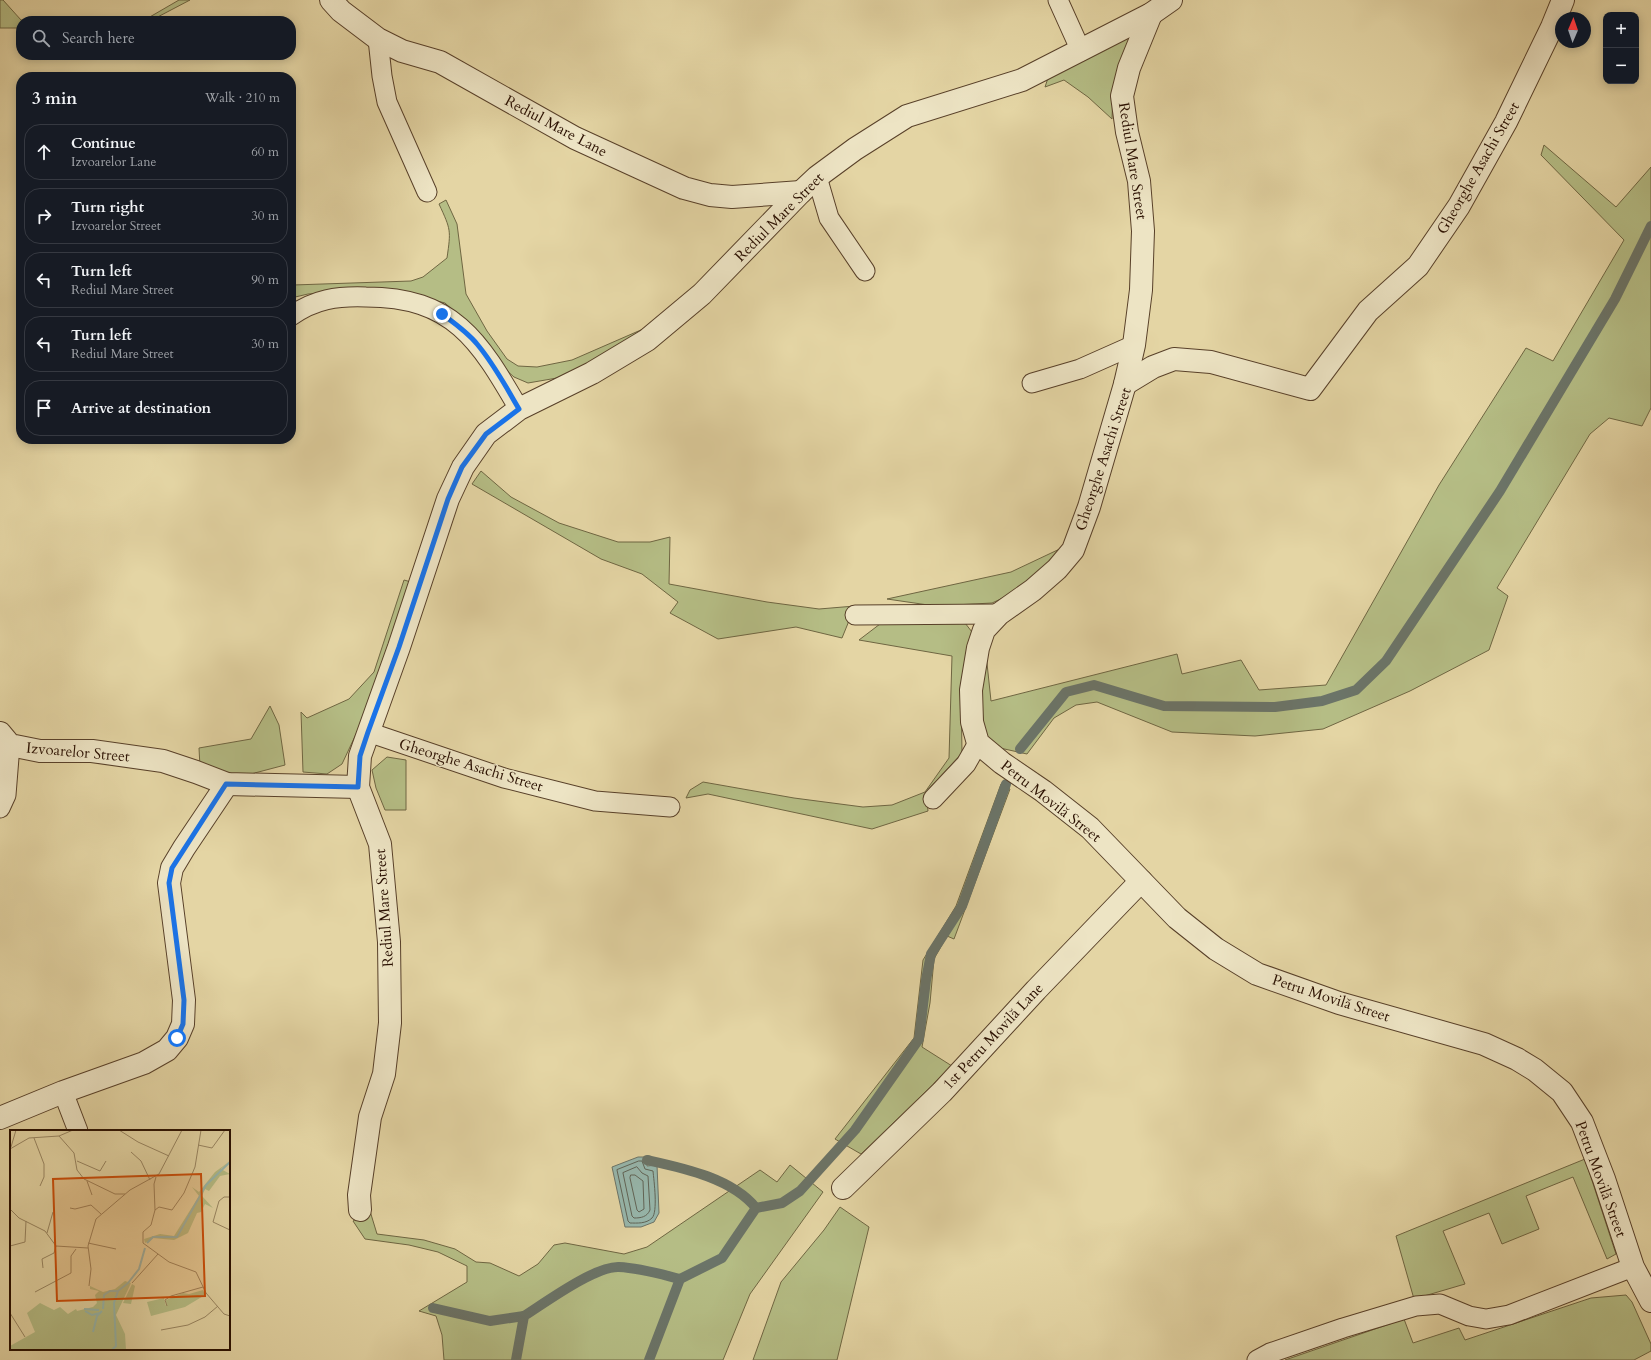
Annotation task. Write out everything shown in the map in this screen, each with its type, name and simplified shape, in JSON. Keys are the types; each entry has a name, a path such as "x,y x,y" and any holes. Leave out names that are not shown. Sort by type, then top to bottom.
{"street":[{"name":"Rediul Mare Lane","path":"331,0 341,11 378,39 402,50 440,62 575,138 684,188 710,195 732,197 809,185"},
{"name":"Rediul Mare Street","path":"360,1210 359,1195 370,1117 384,1074 390,1023 389,942 380,844 358,787 360,756 399,647 448,499 462,467 486,434 519,409 592,373 647,340 702,294 809,185 855,149 907,116 1022,80 1151,14 1171,0"},
{"name":"Gheorghe Asachi Street","path":"978,744 972,722 971,690 978,648 984,630 999,614 1033,590 1057,569 1073,550 1089,506 1125,384 1153,367 1174,359 1211,362 1310,389 1368,311 1418,266 1459,206 1506,122 1552,27 1563,0"},
{"name":"Rediul Mare Street","path":"1125,384 1134,345 1141,290 1143,231 1139,181 1127,132 1122,96 1129,68 1151,14"},
{"name":"Izvoarelor Street","path":"5,739 40,751 92,751 164,762 196,772 226,784 358,787"},
{"name":"Petru Movilă Street","path":"978,744 1002,763 1043,791 1090,828 1177,918 1216,949 1257,974 1339,1004 1476,1041 1511,1055 1535,1070 1562,1092 1582,1122 1604,1179 1633,1267 1651,1301"},
{"path":"0,1118 63,1092 144,1063 167,1050 177,1038 183,1024 184,1000 169,883 172,868 226,784"},
{"name":"1st Petru Movilă Lane","path":"843,1188 942,1092 1036,990 1141,881"}],"lane":[{"path":"1058,0 1081,51"},
{"path":"378,39 382,76 387,102 427,192"},
{"path":"809,185 864,271"},
{"path":"296,313 314,302 346,296 385,297 410,301 426,306 442,314 477,344 500,377 519,409"},
{"path":"1032,383 1080,369 1134,345"},
{"path":"855,615 999,614"},
{"name":"Gheorghe Asachi Street","path":"368,732 504,778 595,800 670,807"},
{"name":"Izvoarelor Street","path":"0,808 6,795 5,739"},
{"path":"933,799 966,764 978,744"},
{"path":"63,1092 78,1130"},
{"path":"1257,1360 1270,1353 1416,1306 1440,1304 1469,1316 1486,1319 1509,1315 1633,1267"}],"green space":[{"path":"0,0 3,0 17,16 16,16 16,28 0,28"},
{"path":"179,0 190,0 160,16 151,16"},
{"path":"1140,27 1113,93 1112,119 1088,97 1064,80 1045,87 1048,78"},
{"path":"1544,145 1616,207 1651,167 1651,408 1642,426 1609,418 1590,434 1497,588 1508,596 1489,650 1410,691 1323,729 1255,736 1172,732 1097,702 1076,705 1054,718 1027,754 1000,748 985,736 980,693 986,654 991,701 1177,654 1182,674 1241,660 1259,690 1326,685 1439,485 1526,348 1553,361 1624,240 1541,155"},
{"path":"446,200 457,224 466,294 487,331 507,359 518,366 537,367 572,360 650,326 615,350 557,378 528,383 514,377 505,369 478,334 445,303 414,295 372,290 308,294 296,297 296,285 411,281 423,277 447,258 449,230 439,204"},
{"path":"481,471 511,497 559,523 618,542 650,542 670,537 669,584 767,602 819,609 855,606 842,638 796,627 718,639 670,613 678,602 642,574 601,559 472,484"},
{"path":"1066,546 1029,586 992,603 935,606 887,599 1011,572"},
{"path":"404,580 411,582 372,700 342,764 327,774 303,772 301,712 307,718 349,699 374,672"},
{"path":"965,623 972,632 961,690 962,753 926,792 928,811 872,829 708,794 686,798 690,790 703,782 794,798 863,807 892,805 925,792 949,758 952,656 859,640 880,624"},
{"path":"270,706 279,725 285,765 232,779 200,767 199,748 251,739"},
{"path":"387,757 406,760 406,810 385,810 376,788 372,770"},
{"path":"1001,784 1010,789 954,939 947,936 934,959 930,1003 922,1047 952,1066 861,1154 835,1139 914,1038 923,960 956,906"},
{"path":"1585,1159 1616,1254 1607,1259 1573,1177 1526,1196 1539,1229 1502,1244 1489,1213 1443,1231 1465,1284 1414,1299 1396,1236"},
{"path":"790,1165 823,1192 750,1294 723,1360 444,1360 442,1335 436,1316 419,1311 467,1282 467,1266 438,1252 409,1245 365,1239 353,1221 370,1211 377,1234 424,1240 455,1249 476,1262 490,1263 519,1276 538,1264 554,1245 565,1243 624,1254 647,1247 760,1170 777,1182"},
{"path":"840,1207 869,1227 837,1360 753,1360 781,1282 824,1230"},
{"path":"1626,1295 1632,1302 1651,1344 1651,1351 1634,1360 1285,1360 1404,1319 1413,1343 1459,1328 1465,1340 1591,1298"}],"water":[{"path":"638,1157 647,1157 647,1166 657,1165 659,1213 654,1222 641,1227 625,1227 612,1167"}],"waterway":[{"path":"1020,749 1066,692 1094,685 1164,706 1275,707 1322,701 1356,690 1386,661 1500,491 1615,299 1651,226"},
{"path":"649,1360 680,1279 722,1258 756,1208 782,1203 800,1191 855,1130 919,1039 926,980 931,954 962,906 1006,784"},
{"path":"647,1160 691,1171 720,1182 734,1189 756,1208"},
{"path":"516,1360 524,1316 584,1278 609,1268 619,1267 642,1270 680,1279"},
{"path":"433,1308 490,1321 524,1316"}],"route":[{"path":"177,1038 183,1024 184,1000 169,883 172,868 226,784 358,787 360,756 399,647 448,499 462,467 486,434 519,409 500,377 477,344 442,314"}]}
